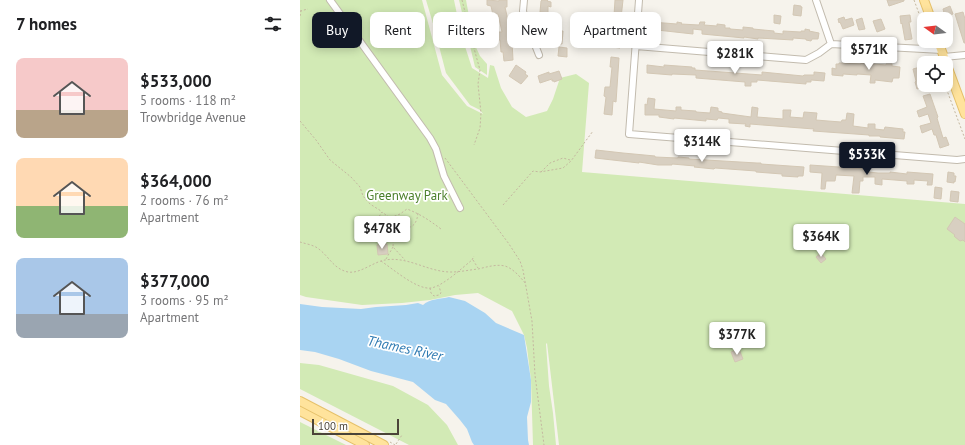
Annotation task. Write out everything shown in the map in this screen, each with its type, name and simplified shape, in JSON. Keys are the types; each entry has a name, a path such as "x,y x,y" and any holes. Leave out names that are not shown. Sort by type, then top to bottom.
{"main road":[{"path":"924,0 928,12"},
{"path":"941,48 965,114"},
{"path":"300,401 384,445"},
{"path":"300,411 366,445"}],"street":[{"path":"330,0 430,138 436,149 444,176 460,208"},
{"path":"524,0 523,11 539,55"},
{"path":"638,12 639,0"},
{"path":"816,0 831,44"},
{"path":"660,48 806,60 831,44 943,54 965,54"},
{"path":"636,48 629,134 957,160 965,159"}],"path":[{"path":"462,0 474,52 480,70 478,84 481,113 480,128 474,145"},
{"path":"914,0 918,12"},
{"path":"300,16 301,11 308,9"},
{"path":"948,92 965,139"},
{"path":"300,121 330,160 351,177 360,187 370,204 390,218"},
{"path":"503,205 534,171 540,172 563,168 593,131"},
{"path":"444,157 510,244 522,266 532,321 535,375 544,445"},
{"path":"540,172 556,160 563,158 570,161"},
{"path":"390,218 407,209 427,218 441,229"},
{"path":"369,226 375,223 382,212"},
{"path":"374,237 390,230 412,227 416,223 418,213"},
{"path":"390,218 389,224 391,228 394,229"},
{"path":"375,223 380,234"},
{"path":"386,260 393,247 394,229"},
{"path":"300,242 318,248 336,267 346,272 354,272 386,260 405,260 449,272 505,266 512,269 526,284"},
{"path":"393,247 405,260"},
{"path":"381,261 416,284 430,288 439,286 458,272 472,260 474,256"},
{"path":"472,260 478,269"},
{"path":"430,288 431,293 434,296 439,295 441,293 439,286"},
{"path":"396,444 402,435"}],"green space":[{"name":"Greenway Park","path":"300,0 422,0 433,41 433,48 435,48 442,75 467,106 483,114 480,110 470,105 446,73 439,48 466,48 472,68 488,78 490,65 494,66 501,88 512,107 526,117 547,111 560,78 576,74 589,83 582,172 965,204 965,445 559,445 547,343 549,386 556,445 533,445 531,380 527,348 524,335 512,311 478,293 402,303 362,305 300,295"},
{"path":"426,0 454,0 456,12 433,12 433,24"},
{"path":"459,0 466,0 468,12 462,12"},
{"path":"470,48 476,48 480,56 487,64 487,75 475,67"},
{"path":"300,363 319,365 393,386 428,405 447,425 458,445 409,445 300,389"},
{"path":"300,422 346,445 300,445"}],"water":[{"name":"Thames River","path":"449,297 465,301 485,313 496,323 524,335 531,380 531,402 527,417 529,445 474,445 467,429 446,404 435,400 413,382 371,371 315,352 300,350 300,304 361,309 418,303 423,305 432,300"}],"building":[{"path":"487,0 507,0 507,7 505,7 507,16 507,48 512,48 513,60 504,61 499,40 499,32 502,32 499,12 492,12 491,6 487,5"},
{"path":"548,0 547,1 551,2 551,7 548,6 548,12 540,12 541,1"},
{"path":"615,0 623,0 622,12 614,12"},
{"path":"887,0 904,0 904,1 889,6"},
{"path":"794,5 802,7 801,16 793,15"},
{"path":"950,6 952,12 944,12 943,9"},
{"path":"963,12 965,19 965,43 955,14"},
{"path":"774,15 781,16 780,24 774,23"},
{"path":"910,15 911,22 909,22 912,39 905,40 900,16"},
{"path":"844,17 845,20 852,18 854,25 843,29 838,19"},
{"path":"862,18 865,29 859,30 856,20"},
{"path":"881,19 885,29 877,32 873,21"},
{"path":"677,22 682,23 681,24 699,25 700,22 705,22 704,25 725,25 725,28 730,29 743,30 743,27 774,31 774,33 783,34 783,31 801,32 805,31 805,29 819,33 818,39 812,39 811,41 793,38 793,40 758,39 702,34 702,30 693,29 693,34 661,30 661,23 677,24"},
{"path":"559,48 567,48 567,57 558,56"},
{"path":"611,57 619,58 616,102 613,101 612,115 604,114 606,97 604,96 605,87 610,87 612,67 610,67"},
{"path":"836,64 892,64 892,66 900,67 899,78 893,78 892,82 875,80 875,83 870,83 871,75 832,75 832,68 836,69"},
{"path":"516,65 526,72 525,74 528,76 521,84 509,76"},
{"path":"647,65 664,67 664,65 692,67 695,68 695,70 762,75 762,72 803,76 814,75 814,72 825,73 824,81 811,80 811,82 806,82 806,84 757,80 757,82 751,82 751,86 745,86 745,82 696,78 696,75 647,73"},
{"path":"917,68 917,89 916,81 913,69"},
{"path":"559,71 562,79 554,82 552,79 540,83 538,76 549,72 549,74"},
{"path":"930,94 943,138 946,137 949,145 940,148 936,135 934,135 932,129 922,133 920,126 931,123 928,114 919,117 917,111 927,107 923,96"},
{"path":"648,98 655,99 654,109 676,111 676,107 681,107 681,110 710,113 711,107 718,108 718,111 722,113 751,117 752,107 758,108 757,117 783,119 783,110 791,110 790,117 803,118 804,112 817,113 816,120 841,122 842,120 846,120 847,113 854,114 853,126 868,128 868,124 875,124 875,129 884,130 885,127 903,129 903,132 905,132 904,139 813,131 814,129 750,124 750,127 745,126 746,124 729,123 729,119 706,119 706,121 674,119 659,117 659,115 645,115 645,104 647,105"},
{"path":"596,150 655,157 678,157 804,167 803,176 782,176 782,174 756,171 714,169 672,164 658,165 595,158"},
{"path":"810,165 868,169 868,172 878,173 890,172 907,174 907,172 933,174 932,185 927,185 928,181 914,180 914,184 907,184 907,181 882,179 882,185 875,184 875,177 863,177 863,181 860,181 859,193 852,193 854,176 836,175 835,181 826,181 825,189 821,189 822,173 810,172"},
{"path":"948,172 954,173 954,176 956,176 954,183 947,182"},
{"path":"935,187 942,188 941,199 934,198"},
{"path":"951,191 959,192 958,202 950,201"},
{"path":"955,217 965,224 965,242 963,240 960,241 947,229"},
{"path":"387,244 388,254 378,255 377,245"},
{"path":"821,253 826,259 821,263 816,257"},
{"path":"739,349 743,359 735,362 731,352"}]}
